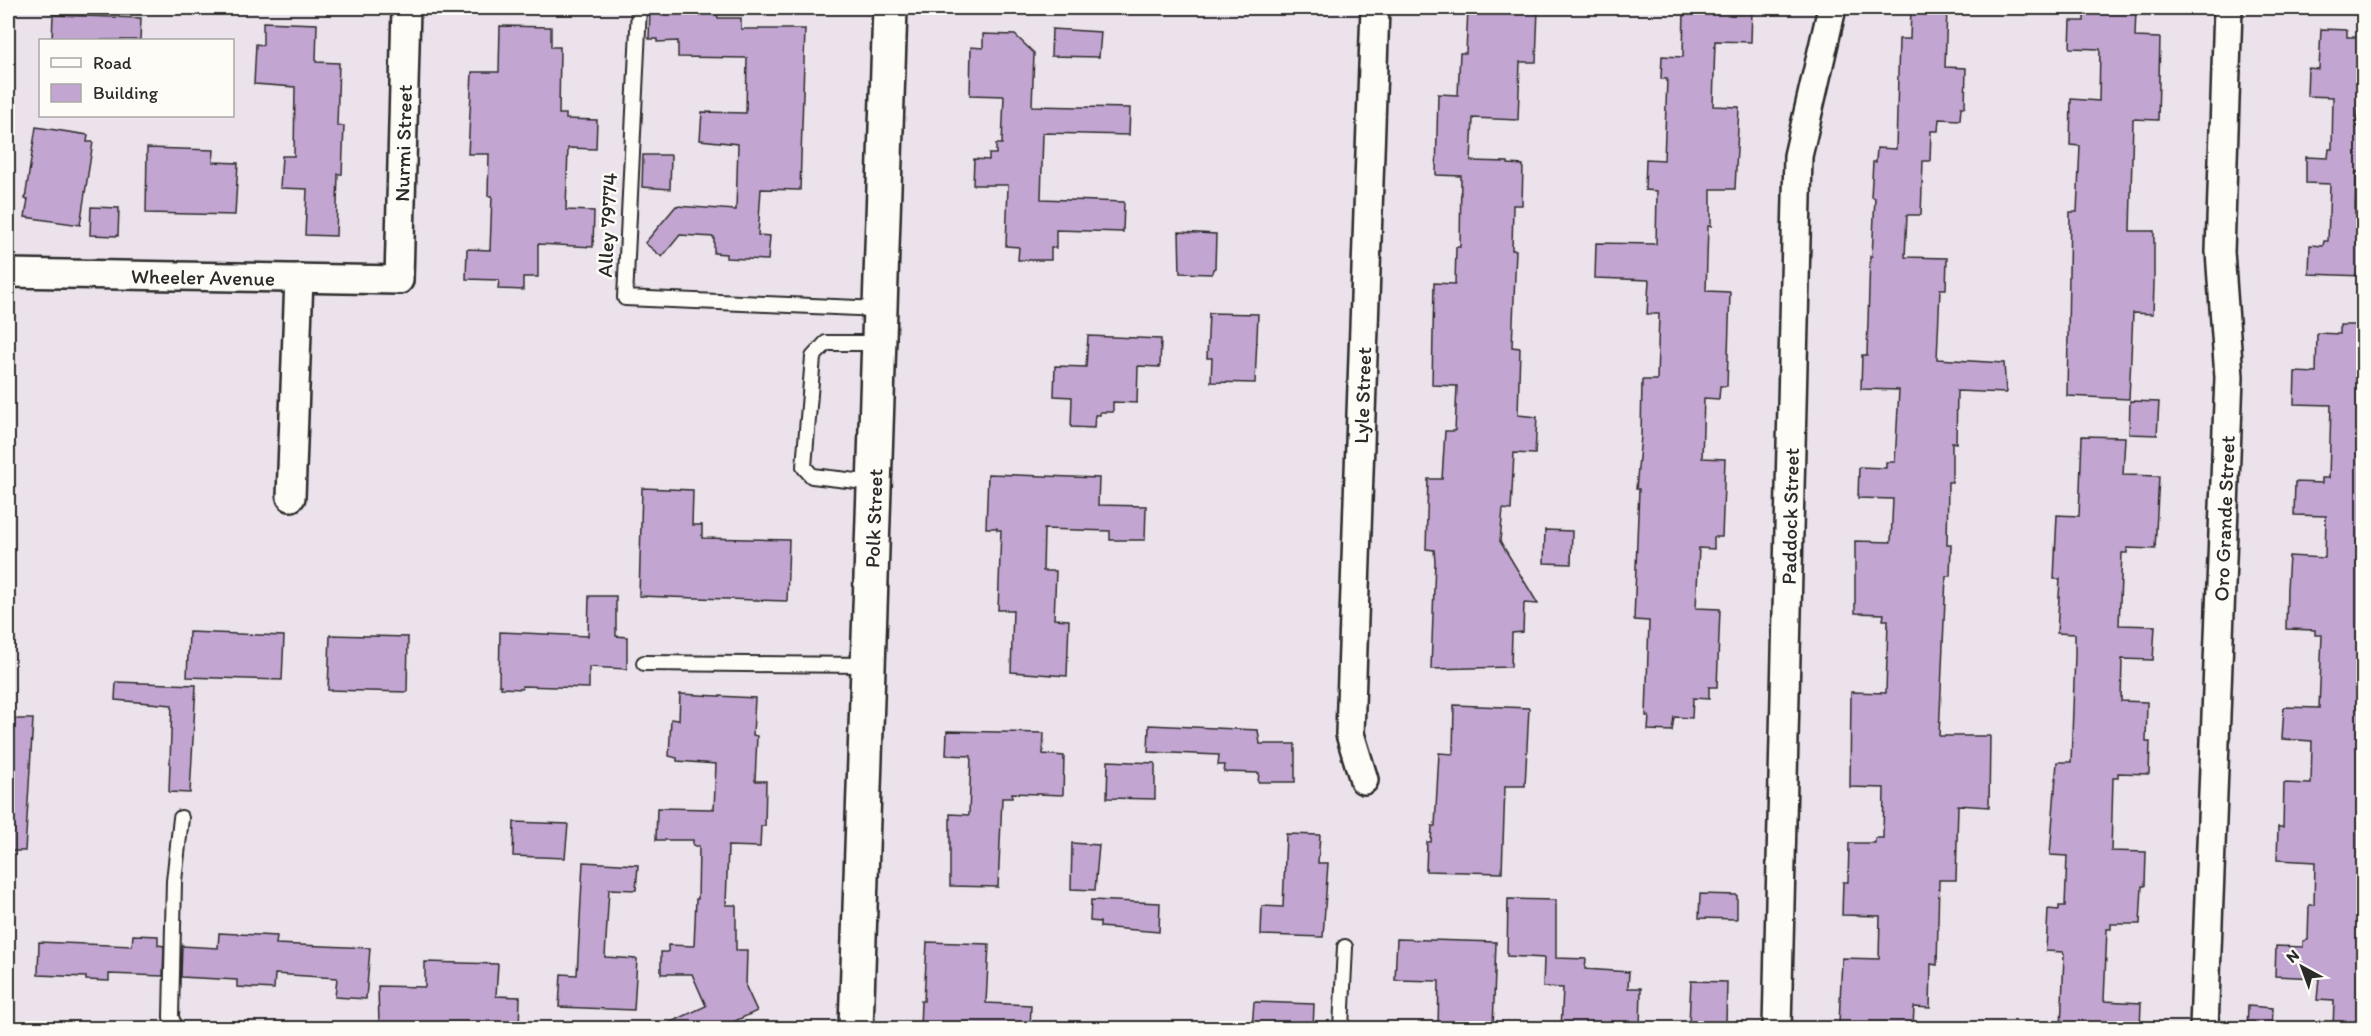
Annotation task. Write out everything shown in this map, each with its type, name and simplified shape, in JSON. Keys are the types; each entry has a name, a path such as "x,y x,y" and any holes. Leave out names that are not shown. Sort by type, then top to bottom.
{"street":[{"name":"Nurmi Street","path":"399,280 406,8"},
{"name":"Polk Street","path":"856,1029 877,343 890,8"},
{"name":"Lyle Street","path":"1364,780 1350,734 1376,8"},
{"name":"Paddock Street","path":"1777,1029 1798,156 1832,8"},
{"name":"Oro Grande Street","path":"2204,1029 2229,377 2220,252 2228,8"},
{"name":"Wheeler Avenue","path":"8,273 399,280"},
{"path":"291,497 299,278"}],"lane":[{"name":"Alley 79774","path":"639,8 625,298 880,309"},
{"path":"874,483 812,476 804,467 813,357 826,343 877,343"},
{"path":"644,663 868,665"},
{"path":"175,1029 171,1017 174,881 181,818"},
{"path":"1341,1029 1345,947"}],"building":[{"path":"1468,8 1538,8 1536,62 1520,62 1518,120 1473,118 1471,161 1508,162 1508,164 1523,165 1522,205 1513,205 1512,250 1516,250 1512,347 1520,348 1518,415 1537,417 1535,454 1514,453 1511,510 1503,509 1500,541 1538,604 1524,603 1523,632 1512,633 1511,667 1431,669 1435,561 1434,550 1426,549 1428,479 1442,479 1445,431 1455,431 1457,386 1432,385 1434,283 1455,284 1456,247 1460,247 1461,176 1436,175 1438,94 1458,95 1460,53 1466,53"},
{"path":"1684,8 1752,8 1751,42 1715,41 1713,106 1739,107 1735,189 1711,189 1711,226 1708,226 1706,291 1730,292 1727,386 1720,386 1719,399 1704,398 1702,458 1725,459 1722,537 1714,537 1714,549 1699,548 1696,608 1720,609 1717,687 1709,687 1709,699 1693,698 1692,718 1674,717 1672,731 1648,730 1649,716 1646,716 1649,621 1634,620 1639,489 1636,489 1641,436 1642,380 1657,380 1659,314 1647,314 1649,280 1595,278 1596,243 1656,244 1657,191 1645,190 1646,159 1664,160 1667,79 1661,79 1662,56 1683,57"},
{"path":"1911,8 1947,8 1945,67 1966,68 1965,107 1961,107 1960,120 1939,119 1938,131 1931,131 1930,161 1923,161 1921,215 1907,215 1905,257 1947,258 1946,289 1940,289 1937,359 2004,363 2006,393 1957,391 1956,443 1952,442 1952,482 1948,482 1947,545 1951,545 1950,576 1946,576 1939,736 1990,736 1989,807 1958,805 1956,880 1939,880 1937,965 1931,964 1930,1008 1914,1007 1913,1026 1839,1024 1842,958 1879,959 1880,916 1842,915 1843,882 1848,882 1849,843 1875,843 1875,838 1883,838 1884,788 1850,787 1851,692 1886,693 1888,620 1883,620 1884,614 1855,613 1855,541 1891,542 1893,499 1858,498 1859,467 1886,468 1886,462 1895,462 1899,390 1861,389 1862,355 1867,355 1870,256 1872,256 1875,198 1871,197 1873,162 1876,162 1877,148 1896,149 1899,39 1910,39"},
{"path":"2084,8 2136,8 2135,37 2160,38 2158,120 2133,119 2130,231 2154,231 2154,283 2153,314 2133,313 2129,399 2067,396 2070,212 2077,212 2080,146 2070,145 2071,99 2099,101 2100,49 2070,48 2071,21 2084,21"},
{"path":"650,9 716,11 718,18 741,18 741,29 805,29 800,190 761,189 758,235 770,236 768,260 726,258 726,254 714,253 714,237 680,235 662,257 645,243 676,206 736,210 738,144 700,140 702,112 746,113 747,58 678,57 678,41 657,42 657,39 649,39"},
{"path":"53,15 141,18 140,39 52,39"},
{"path":"263,22 317,24 316,62 339,63 337,126 344,126 342,174 338,174 336,236 305,235 307,189 280,188 282,156 294,156 295,87 254,84 256,44 263,45"},
{"path":"500,26 551,27 551,47 560,47 559,114 566,114 566,119 597,120 596,149 568,148 566,210 594,211 593,247 538,244 538,277 523,277 523,290 498,289 499,280 466,279 467,249 490,250 492,196 488,196 489,154 468,154 472,72 499,72"},
{"path":"1052,29 1101,32 1099,57 1051,56"},
{"path":"2321,29 2347,30 2347,37 2364,37 2364,85 2361,85 2356,127 2364,127 2364,173 2356,172 2355,214 2364,215 2364,276 2309,274 2310,245 2323,246 2324,241 2328,241 2330,184 2306,183 2306,157 2328,158 2329,149 2332,149 2333,97 2307,96 2308,68 2319,69"},
{"path":"983,34 1015,35 1034,53 1032,106 1130,108 1129,135 1043,133 1041,199 1124,202 1123,232 1056,230 1056,248 1051,248 1051,260 1018,260 1019,247 1006,246 1008,185 973,185 974,159 989,160 989,154 996,154 996,144 1002,144 1004,96 970,95 971,47 983,48"},
{"path":"36,127 88,135 87,142 93,142 80,225 25,217 28,199 25,199"},
{"path":"147,148 214,150 213,162 238,163 235,215 146,213"},
{"path":"643,155 671,155 670,189 642,187"},
{"path":"91,207 119,208 118,236 90,235"},
{"path":"1179,232 1216,234 1215,268 1212,274 1180,273"},
{"path":"1209,313 1258,314 1255,383 1211,382 1212,358 1207,358"},
{"path":"2340,325 2364,325 2364,797 2359,797 2359,854 2364,854 2364,977 2360,977 2359,1029 2333,1029 2334,1001 2317,1000 2319,978 2275,976 2276,946 2303,947 2303,941 2308,940 2309,905 2314,905 2315,862 2277,860 2278,827 2283,827 2284,783 2311,784 2312,741 2282,739 2284,707 2319,708 2322,635 2315,635 2315,630 2286,629 2287,588 2289,556 2325,558 2326,516 2294,515 2295,482 2322,483 2322,478 2329,478 2331,405 2294,404 2295,372 2316,373 2317,333 2340,334"},
{"path":"1088,336 1161,339 1160,367 1138,366 1137,403 1113,402 1113,412 1100,412 1100,415 1095,415 1094,428 1071,427 1072,397 1054,396 1055,366 1086,367"},
{"path":"2130,401 2159,402 2157,435 2129,434"},
{"path":"2082,436 2125,437 2123,475 2159,476 2155,549 2127,548 2127,553 2122,553 2119,625 2155,626 2153,660 2122,659 2121,701 2147,702 2146,742 2150,742 2149,774 2118,773 2118,778 2113,778 2111,851 2146,852 2145,886 2142,886 2140,924 2111,924 2111,929 2107,929 2104,1001 2141,1003 2140,1029 2061,1029 2064,955 2063,952 2046,951 2048,909 2059,910 2059,906 2065,906 2067,856 2050,855 2057,762 2071,762 2075,656 2075,634 2057,633 2060,579 2054,579 2057,515 2079,516"},
{"path":"988,474 1099,478 1098,505 1146,506 1145,540 1110,540 1110,531 1044,529 1043,571 1056,571 1054,619 1069,620 1067,676 1011,672 1013,610 998,610 1001,530 986,528"},
{"path":"642,488 693,490 692,525 702,525 702,538 789,540 787,601 639,596"},
{"path":"1545,530 1572,531 1571,564 1544,563"},
{"path":"589,596 616,596 616,636 627,637 627,669 589,667 589,688 522,686 522,689 501,688 499,685 500,632 588,636"},
{"path":"189,632 284,636 282,680 187,677"},
{"path":"330,635 408,637 407,692 328,690"},
{"path":"116,682 196,685 190,793 169,792 172,705 115,700"},
{"path":"680,694 755,698 753,735 757,736 755,781 766,781 765,826 761,826 760,847 728,846 726,905 736,905 736,950 747,950 746,987 757,1011 718,1029 656,1029 706,1006 692,974 661,974 661,952 668,952 668,945 694,946 699,846 693,846 693,840 656,840 657,808 714,809 716,764 677,761 677,758 669,756 671,719 679,720"},
{"path":"1454,705 1529,708 1525,786 1505,786 1502,873 1426,871 1427,842 1431,842 1432,826 1435,826 1439,753 1453,754"},
{"path":"8,719 33,719 25,851 8,851"},
{"path":"1149,725 1258,730 1260,744 1295,744 1295,782 1258,782 1259,773 1224,772 1225,765 1218,765 1219,755 1148,752"},
{"path":"947,731 1044,733 1043,754 1064,756 1063,795 1012,793 1012,798 1002,798 998,887 950,886 950,814 969,815 971,756 946,755"},
{"path":"1108,761 1155,763 1155,799 1107,798"},
{"path":"514,822 568,824 565,858 513,856"},
{"path":"1286,834 1320,835 1318,863 1328,863 1323,937 1261,935 1262,906 1283,907"},
{"path":"1072,843 1099,845 1095,890 1071,889"},
{"path":"583,862 638,865 636,890 609,889 605,957 637,959 634,1010 559,1007 561,974 577,975"},
{"path":"1700,894 1737,895 1737,919 1699,918"},
{"path":"1508,899 1556,900 1556,958 1586,959 1585,969 1629,972 1628,988 1641,988 1640,1029 1561,1029 1563,988 1543,987 1544,958 1507,956"},
{"path":"1091,900 1160,903 1159,932 1100,927 1100,922 1090,921"},
{"path":"219,933 277,936 276,944 370,948 366,999 335,997 337,978 275,974 274,989 237,987 237,980 181,977 182,946 218,948"},
{"path":"133,935 158,936 158,945 164,946 163,976 109,974 109,981 86,980 86,977 38,975 39,942 132,946"},
{"path":"1397,939 1496,942 1493,1029 1438,1029 1439,981 1395,980"},
{"path":"927,942 989,944 986,1003 1031,1005 1030,1029 920,1029"},
{"path":"425,962 498,964 496,996 520,997 519,1029 379,1025 378,986 425,987"},
{"path":"1691,981 1727,982 1726,1024 1689,1023"},
{"path":"1254,1002 1314,1004 1313,1029 1252,1029"},
{"path":"2248,1006 2273,1008 2272,1029 2247,1029"}]}
